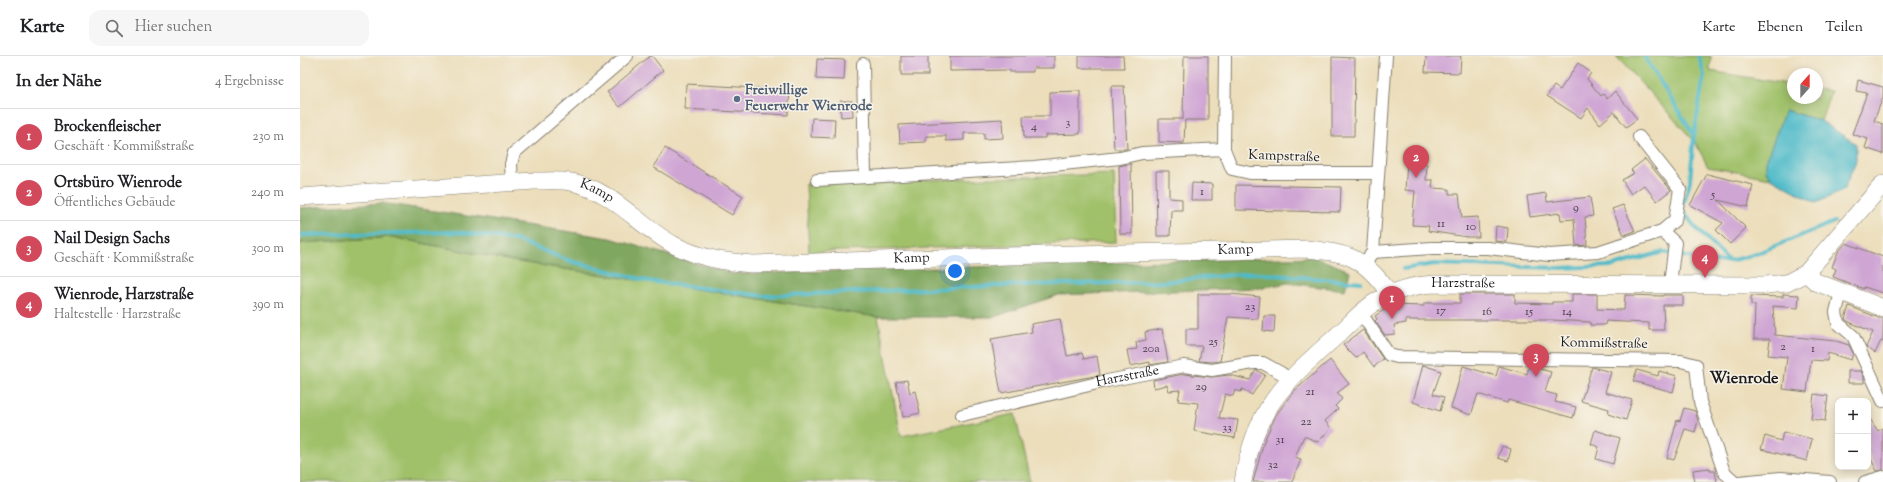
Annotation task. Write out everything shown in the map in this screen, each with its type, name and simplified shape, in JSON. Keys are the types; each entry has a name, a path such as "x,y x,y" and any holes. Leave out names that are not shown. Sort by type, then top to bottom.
{"street":[{"path":"512,182 511,164 514,153 626,56"},
{"name":"Kampstraße","path":"1225,56 1224,149 1232,169 1250,173 1377,174"},
{"path":"1386,56 1377,174 1368,258 1432,248 1488,248 1549,255 1598,252 1662,231 1675,220 1680,189 1639,137"},
{"path":"863,64 865,177"},
{"path":"817,180 1034,167 1120,158 1142,153 1224,149"},
{"name":"Kamp","path":"300,196 512,182 571,182 587,186 615,202 656,234 674,245 695,255 714,260 753,264 1067,254 1298,250 1368,258 1378,278 1390,294"},
{"path":"1883,184 1806,273 1816,282 1883,308"},
{"path":"1662,231 1675,243 1670,284"},
{"name":"Harzstraße","path":"1243,482 1256,432 1267,410 1290,380 1361,313 1375,302 1406,288 1435,284 1765,285 1787,283 1806,273"},
{"path":"1841,292 1836,312 1838,323 1853,336 1883,401"},
{"name":"Kommißstraße","path":"1361,313 1389,355 1397,357 1681,360 1696,365 1700,402 1724,472 1735,482"},
{"name":"Harzstraße","path":"962,416 1102,382 1184,366 1212,370 1253,363 1263,363 1290,380"},
{"path":"1865,482 1883,477"},
{"path":"1739,482 1781,478 1830,482"}],"green space":[{"path":"1616,56 1711,56 1710,71 1787,84 1787,104 1823,104 1823,90 1831,91 1821,121 1785,110 1766,171 1771,178 1708,167 1695,142"},
{"path":"1114,174 1116,242 809,252 806,184"},
{"path":"382,203 610,238 733,274 1315,257 1350,271 1345,290 1288,283 1260,288 1058,295 994,317 878,317 513,261 392,237 300,243 300,208"},
{"path":"392,237 513,261 878,317 901,436 1015,414 1030,482 300,482 300,243"}],"water":[{"path":"1785,110 1821,121 1856,144 1856,161 1843,191 1816,203 1771,178 1766,171 1766,161"}],"building":[{"path":"650,56 652,56 663,70 620,107 607,92"},
{"path":"901,56 928,56 928,75 901,75"},
{"path":"950,56 1054,56 1054,68 1033,68 1033,72 1010,72 1010,70 950,71"},
{"path":"1079,56 1123,56 1124,68 1079,68"},
{"path":"1184,56 1208,56 1208,120 1185,120 1184,143 1159,142 1159,119 1183,119"},
{"path":"1426,56 1461,56 1460,73 1425,72"},
{"path":"1332,57 1355,58 1354,136 1332,136"},
{"path":"817,59 845,60 844,80 816,79"},
{"path":"1578,63 1591,73 1587,79 1601,96 1603,94 1607,99 1615,91 1637,119 1626,127 1614,112 1600,124 1588,108 1581,118 1547,96 1554,86 1560,90"},
{"path":"1858,80 1883,87 1883,97 1874,121 1883,124 1883,154 1865,148 1868,139 1852,134 1867,93 1856,91"},
{"name":"Freiwillige Feuerwehr Wienrode","path":"686,84 790,90 788,115 685,109"},
{"path":"1111,86 1124,86 1127,149 1114,149"},
{"path":"1080,91 1080,134 1045,135 1045,138 1024,138 1023,116 1050,116 1050,92"},
{"path":"840,101 852,101 853,116 841,117"},
{"path":"812,118 835,119 834,138 811,137"},
{"path":"1002,119 1003,138 984,139 984,133 964,133 964,140 946,141 946,136 926,136 926,142 900,143 899,125"},
{"path":"665,148 743,196 732,215 653,167"},
{"path":"1645,159 1671,190 1657,201 1644,185 1631,194 1622,180 1634,173 1631,170"},
{"path":"1407,162 1427,164 1426,180 1433,180 1432,188 1449,189 1449,194 1459,194 1462,218 1478,217 1479,237 1467,237 1428,231 1429,226 1412,225 1415,191 1405,190"},
{"path":"1131,164 1132,234 1120,234 1119,166"},
{"path":"1156,171 1169,171 1169,198 1182,199 1182,210 1171,210 1170,236 1157,236"},
{"path":"1707,174 1753,185 1748,207 1718,200 1746,228 1730,244 1716,230 1723,223 1690,205"},
{"path":"1192,183 1212,184 1212,200 1191,200"},
{"path":"1236,185 1341,187 1340,212 1236,210"},
{"path":"1546,193 1547,202 1590,197 1593,216 1585,217 1587,245 1576,246 1574,219 1561,220 1560,213 1530,217 1527,196"},
{"path":"1623,205 1635,231 1624,235 1612,209"},
{"path":"1496,226 1508,228 1507,242 1495,241"},
{"path":"1846,243 1883,257 1883,293 1864,287 1864,289 1833,277 1836,269 1832,267 1838,252"},
{"path":"1198,294 1231,294 1260,297 1258,319 1228,317 1220,361 1199,361 1202,346 1186,346 1186,329 1198,329"},
{"path":"1460,294 1515,294 1515,303 1552,304 1552,302 1572,302 1572,294 1597,294 1597,309 1624,310 1625,295 1683,295 1683,305 1663,305 1664,330 1649,330 1649,323 1606,321 1605,325 1590,325 1590,322 1552,320 1406,320 1406,323 1394,325 1395,334 1385,335 1375,321 1377,319 1375,316 1391,305 1424,306 1424,303 1460,303"},
{"path":"1783,294 1799,295 1798,308 1773,306 1775,335 1836,341 1849,345 1853,353 1851,360 1828,353 1827,361 1811,360 1807,392 1783,389 1787,357 1768,355 1770,339 1754,339 1755,305 1751,305 1751,296 1783,297"},
{"path":"1849,306 1879,318 1883,318 1883,342 1881,341 1875,353 1866,347 1873,332 1845,319"},
{"path":"1264,316 1275,316 1274,332 1263,331"},
{"path":"1060,319 1067,356 1082,353 1084,359 1097,356 1100,375 1001,393 991,339 1032,332 1031,324"},
{"path":"1162,329 1168,362 1150,365 1150,362 1130,366 1127,350 1137,349 1136,342 1146,340 1145,332"},
{"path":"1363,330 1383,359 1374,367 1363,352 1356,358 1343,345"},
{"path":"1330,360 1349,384 1337,393 1342,399 1335,406 1338,409 1325,421 1331,428 1318,442 1304,436 1295,457 1301,459 1292,482 1253,482 1264,441 1276,415 1293,392"},
{"path":"1423,365 1441,371 1433,394 1444,397 1440,411 1413,402"},
{"path":"1463,366 1496,376 1499,366 1527,374 1529,366 1551,372 1545,392 1557,395 1555,402 1576,407 1573,418 1508,400 1507,403 1478,394 1471,415 1451,408"},
{"path":"1592,367 1611,372 1605,392 1632,400 1626,420 1608,414 1609,409 1581,401"},
{"path":"1256,370 1265,375 1252,395 1242,389 1241,392 1235,390 1233,396 1225,394 1219,418 1238,420 1235,438 1194,431 1198,403 1178,401 1180,390 1169,391 1167,385 1154,388 1153,380 1184,374 1211,377 1229,375 1250,380"},
{"path":"1637,370 1658,376 1659,371 1677,376 1673,392 1633,381"},
{"path":"1848,371 1861,371 1864,377 1864,383 1848,383"},
{"path":"907,380 910,393 915,391 920,413 903,417 896,382"},
{"path":"1814,394 1828,396 1825,421 1811,419"},
{"path":"1684,408 1695,411 1698,421 1695,432 1685,429 1674,460 1667,458 1677,420 1680,421"},
{"path":"1871,420 1878,431 1883,428 1883,470 1877,471 1871,459"},
{"path":"1595,430 1620,438 1613,464 1596,459 1599,447 1591,444"},
{"path":"1783,432 1812,439 1807,461 1761,449 1765,436 1781,441"},
{"path":"1502,446 1511,449 1508,461 1498,458"},
{"path":"1710,468 1710,471 1715,471 1717,482 1695,482 1693,470"}],"waterway":[{"path":"1644,56 1694,135"},
{"path":"1699,56 1704,75 1694,135 1690,181 1682,210 1695,227 1729,261"},
{"path":"1403,269 1434,264 1558,268 1613,266 1663,252 1711,262 1729,261 1753,255 1834,222"},
{"path":"300,235 457,232 516,240 570,261 648,281 764,296 1018,285 1162,282 1251,273 1361,282"}],"place":[{"name":"Freiwillige Feuerwehr Wienrode","path":"737,99"},
{"name":"Ortsbüro Wienrode","path":"1416,178"},
{"name":"Wienrode, Harzstraße","path":"1705,278"},
{"name":"Brockenfleischer","path":"1392,319"},
{"name":"Nail Design Sachs","path":"1536,377"}],"district":[{"name":"Wienrode","path":"1744,379"}]}
